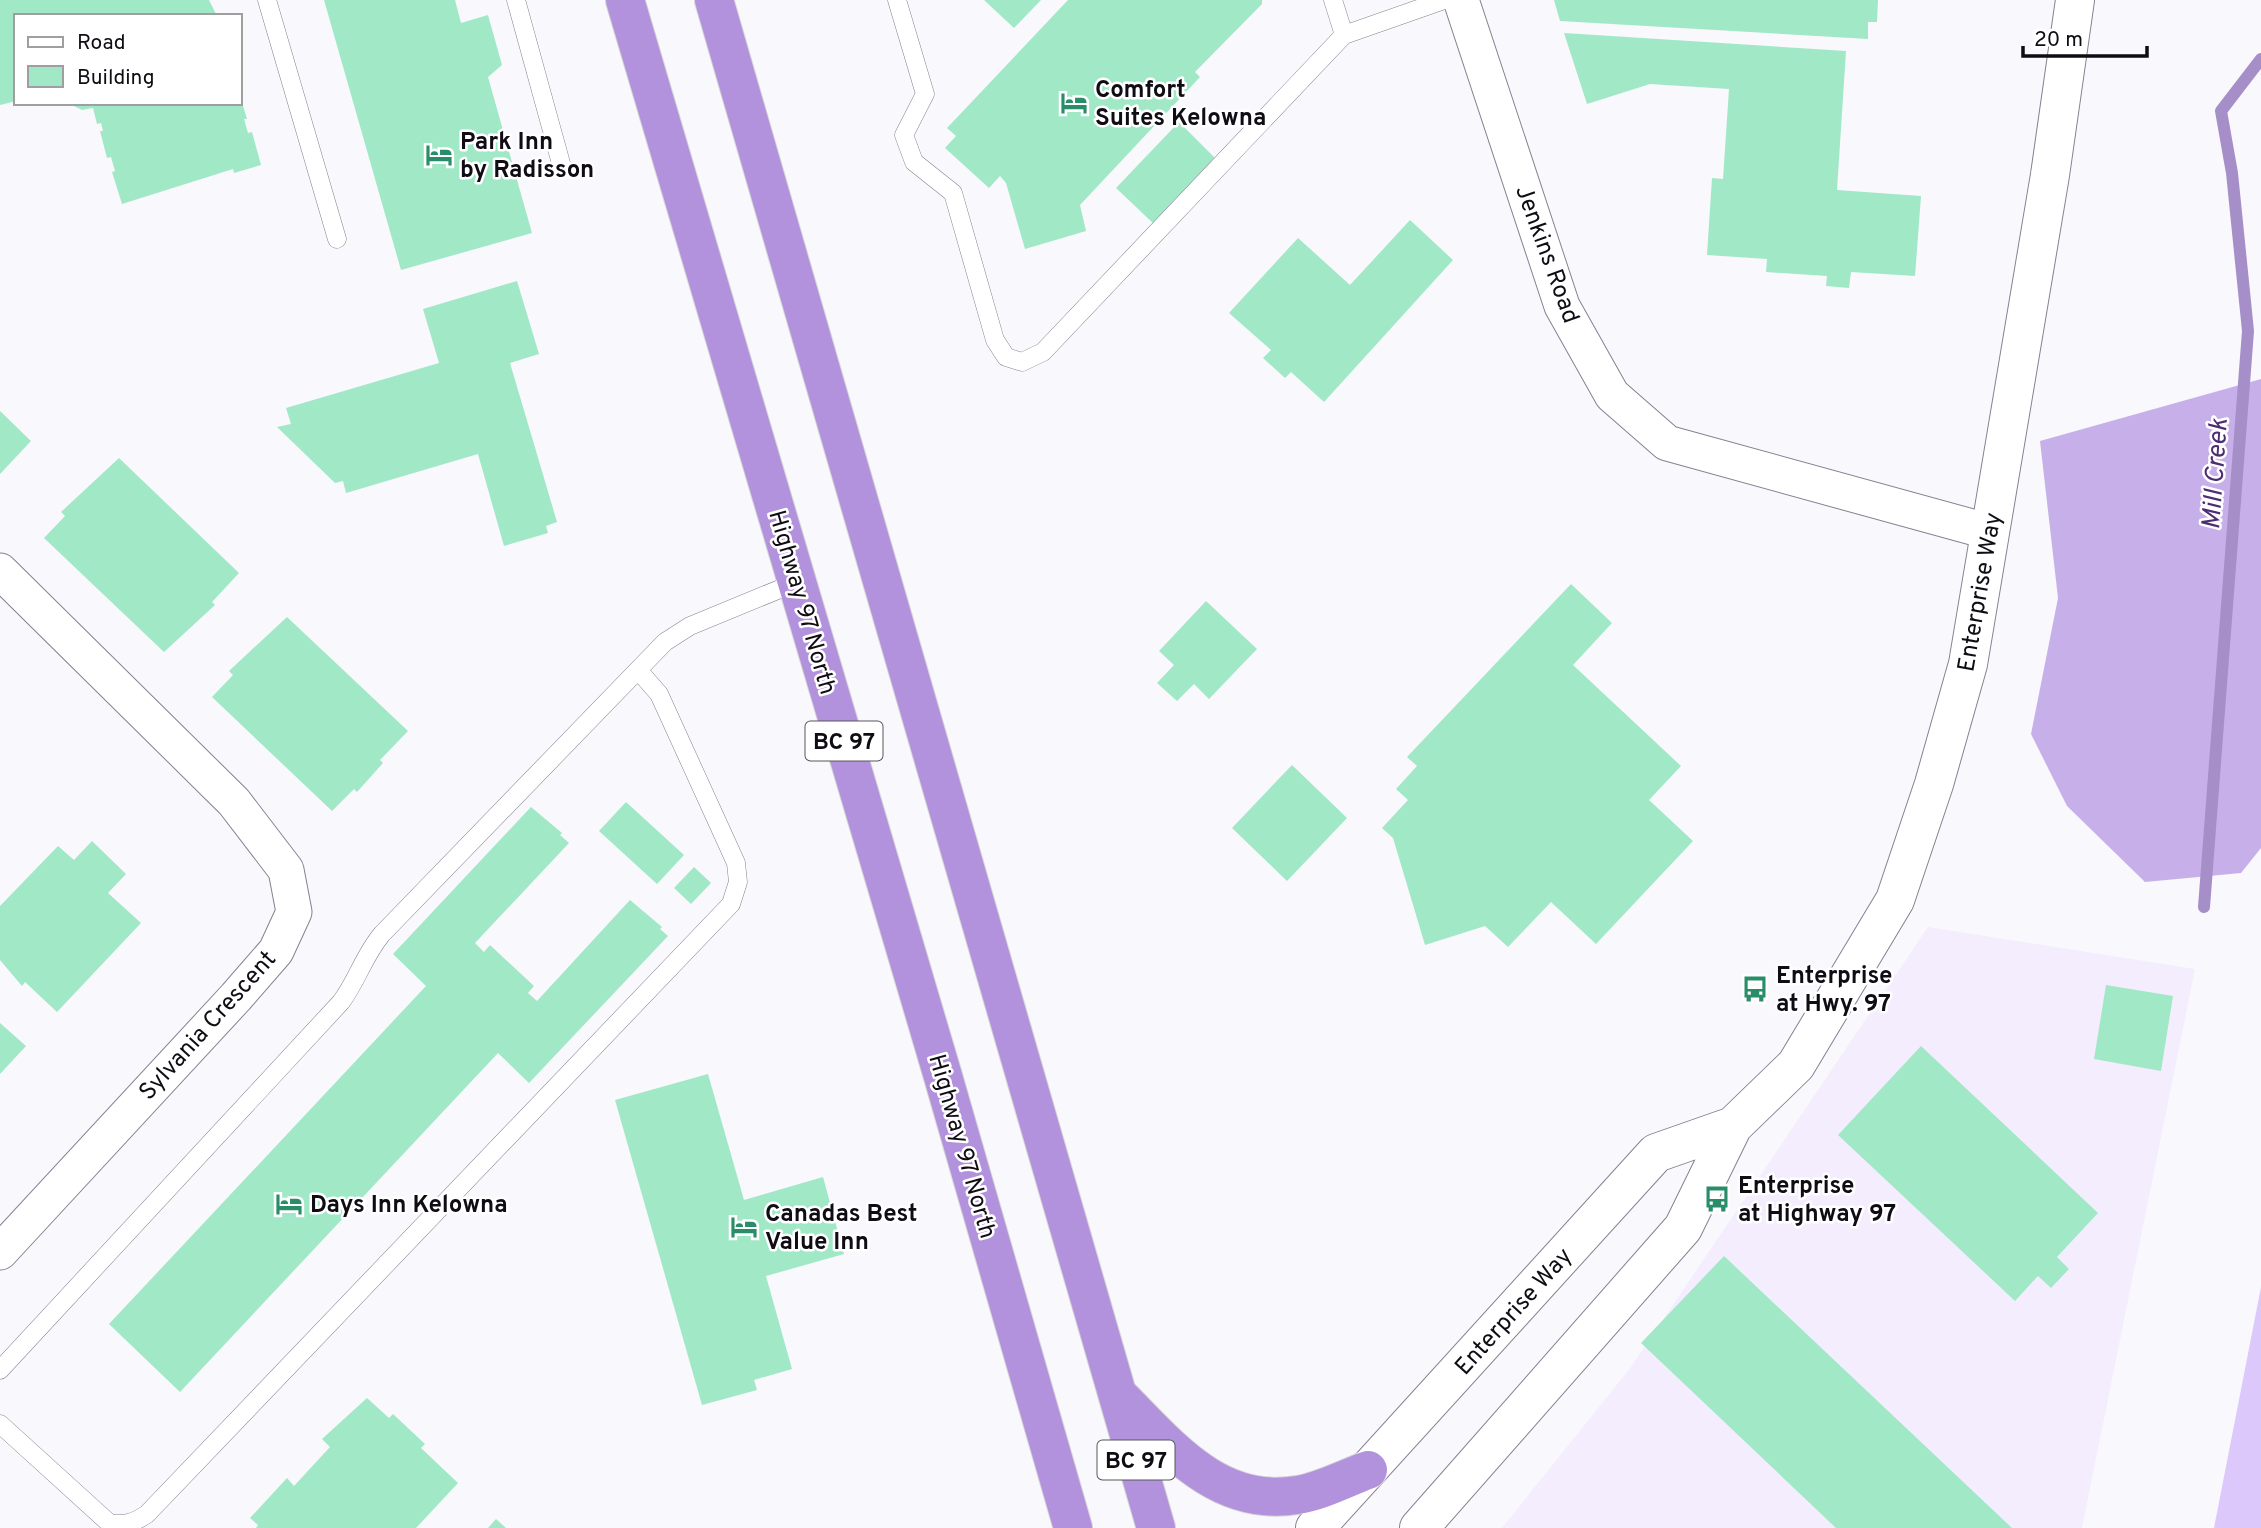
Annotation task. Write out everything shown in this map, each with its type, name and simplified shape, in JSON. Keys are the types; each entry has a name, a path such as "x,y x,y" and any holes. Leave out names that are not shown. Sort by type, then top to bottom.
{"highway":[{"name":"Highway 97 North","path":"625,0 1073,1528"},
{"name":"BC 97","path":"714,0 1156,1528"},
{"path":"1116,1393 1188,1466 1252,1497 1298,1495 1368,1470"},
{"path":"1052,1528 1060,1483"}],"street":[{"name":"Jenkins Road","path":"1461,0 1562,306 1612,395 1667,443 1990,532"},
{"name":"Enterprise Way","path":"1419,1528 1683,1228 1733,1126 1796,1065 1895,900 1934,784 1968,664 2050,175 2074,0"},
{"name":"Sylvania Crescent","path":"0,571 233,802 286,870 294,912 276,951 0,1252"},
{"name":"Enterprise Way","path":"1315,1528 1656,1153 1733,1126"}],"lane":[{"path":"267,0 337,239"},
{"path":"516,0 562,167"},
{"path":"897,0 925,94 904,135 914,162 953,193 995,340 1006,357 1022,362 1043,352 1344,35 1444,0"},
{"path":"1333,0 1344,35"},
{"path":"0,1370 341,1002 351,989 372,946 382,934 638,670 676,633 797,582"},
{"path":"0,1424 109,1523 121,1525 135,1522 156,1504 731,904 738,882 736,863 659,694 638,670"}],"shaded area":[{"path":"2261,379 2261,848 2241,873 2145,882 2067,806 2031,734 2058,598 2040,441"},
{"path":"1928,927 2195,969 2082,1528 1502,1528 1631,1367"},
{"path":"2261,1287 2261,1528 2214,1528"}],"building":[{"path":"0,0 209,0 216,14 14,14 14,102 0,105"},
{"name":"Park Inn by Radisson","path":"324,0 455,0 461,23 488,15 502,65 488,77 532,233 401,270"},
{"path":"984,0 1041,0 1014,28"},
{"name":"Comfort Suites Kelowna","path":"1068,0 1262,0 1262,4 1195,72 1200,77 1080,205 1086,231 1025,249 1006,183 1000,176 989,188 945,148 956,136 947,128"},
{"path":"1554,0 1878,0 1877,22 1868,22 1868,39 1560,21"},
{"path":"1564,33 1846,51 1837,190 1921,196 1915,276 1851,272 1849,288 1826,286 1827,276 1766,272 1767,259 1707,255 1712,178 1723,179 1729,89 1650,84 1587,104"},
{"path":"242,103 248,133 252,132 261,165 234,173 233,169 122,204 112,172 115,171 111,157 107,158 100,131 103,131 101,123 97,124 93,108 82,110 72,105 242,105"},
{"path":"1179,122 1217,160 1155,225 1116,188"},
{"path":"1410,220 1453,260 1324,402 1291,372 1285,378 1263,358 1271,350 1229,313 1298,238 1350,285"},
{"path":"517,281 539,354 510,363 557,522 546,526 548,533 504,546 478,454 346,493 343,481 335,483 277,427 291,424 286,408 439,363 423,309"},
{"path":"0,411 31,441 0,474"},
{"path":"119,458 239,573 212,602 215,605 164,652 44,538 65,516 61,512"},
{"path":"1571,584 1612,623 1573,665 1681,766 1649,800 1693,841 1596,944 1551,902 1508,947 1485,926 1425,945 1393,838 1382,828 1408,800 1396,789 1417,766 1407,757"},
{"path":"1206,601 1257,649 1209,699 1194,684 1177,701 1157,683 1174,665 1159,651"},
{"path":"287,617 408,731 380,760 383,763 357,792 354,789 332,811 212,697 233,675 229,671"},
{"path":"1292,765 1347,818 1287,881 1232,828"},
{"path":"626,802 684,855 657,884 599,831"},
{"name":"Days Inn Kelowna","path":"531,807 562,833 560,835 569,843 475,943 484,952 490,945 534,986 528,993 537,1001 630,900 662,927 660,929 668,936 529,1083 498,1053 180,1392 109,1324 426,986 393,954"},
{"path":"92,841 126,874 108,893 141,923 57,1012 25,982 22,986 0,960 0,906 58,846 74,860"},
{"path":"694,867 711,883 691,904 674,888"},
{"path":"2106,985 2173,996 2161,1071 2094,1059"},
{"path":"0,1023 26,1046 0,1074"},
{"path":"1921,1046 2098,1213 2057,1257 2069,1269 2051,1288 2038,1276 2015,1301 1838,1135"},
{"name":"Canadas Best Value Inn","path":"708,1074 744,1200 823,1177 844,1254 766,1276 792,1369 754,1380 757,1390 702,1405 615,1100"},
{"path":"1724,1256 2012,1528 1836,1528 1641,1343"},
{"path":"367,1398 389,1418 393,1414 425,1444 421,1448 458,1483 416,1528 256,1528 258,1525 250,1518 287,1478 294,1486 330,1447 322,1439"},
{"path":"496,1519 506,1528 488,1528"}],"waterway":[{"name":"Mill Creek","path":"2204,907 2248,331 2232,173 2221,111 2261,59"}],"place":[{"name":"Comfort Suites Kelowna","path":"1074,103"},
{"name":"Park Inn by Radisson","path":"439,155"},
{"name":"Enterprise at Hwy. 97","path":"1755,989"},
{"name":"Enterprise at Highway 97","path":"1717,1199"},
{"name":"Days Inn Kelowna","path":"289,1204"},
{"name":"Canadas Best Value Inn","path":"744,1227"}]}
